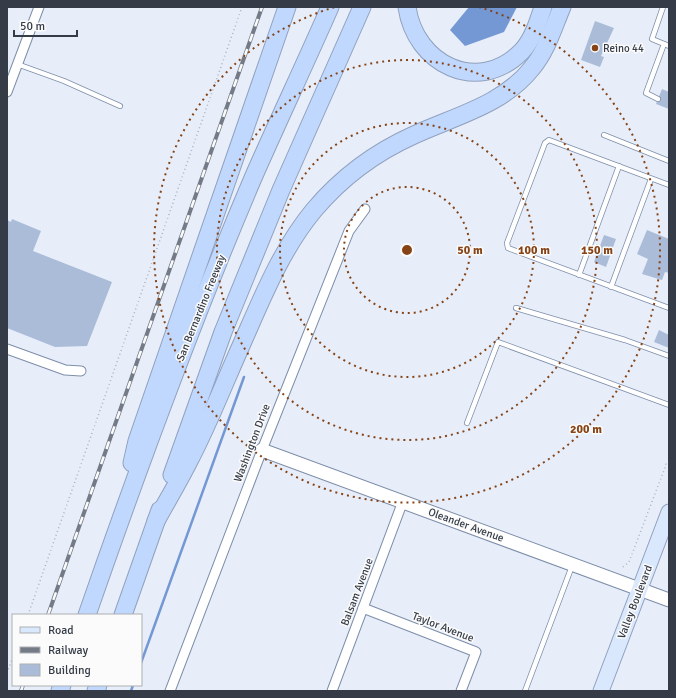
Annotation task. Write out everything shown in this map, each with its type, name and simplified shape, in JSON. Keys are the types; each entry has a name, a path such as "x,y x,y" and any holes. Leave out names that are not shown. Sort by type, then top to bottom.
{"highway":[{"path":"123,511 136,441 286,7"},
{"name":"San Bernardino Freeway","path":"87,614 123,511 194,325 253,178 330,7"},
{"path":"123,614 228,318 280,190 362,7"},
{"path":"407,7 414,32 423,48 431,56 452,68 474,72 497,67 519,54 533,34 543,7"},
{"path":"156,521 190,460 269,284 298,231 330,193 365,163 414,135 495,100 519,83 532,70 544,51 562,7"}],"main road":[{"name":"Valley Boulevard","path":"601,691 669,512"}],"street":[{"path":"7,92 39,7"},
{"name":"Washington Drive","path":"170,691 262,450 349,231 365,209"},
{"path":"7,349 65,370 81,371"},
{"name":"Oleander Avenue","path":"262,450 669,600"},
{"name":"Balsam Avenue","path":"332,691 403,502"},
{"name":"Taylor Avenue","path":"364,608 476,652 461,691"}],"lane":[{"path":"658,99 646,93 667,45 652,39 663,7"},
{"path":"17,64 64,81 120,106"},
{"path":"604,135 669,161"},
{"path":"669,186 549,140 544,143 507,243 508,248 669,308"},
{"path":"579,274 619,166"},
{"path":"611,287 651,179"},
{"path":"516,308 625,340 669,356"},
{"path":"467,423 498,342 668,405 669,399"},
{"path":"525,691 572,564"}],"path":[{"path":"28,614 242,7"},
{"path":"623,568 629,562 666,465 665,461"},
{"path":"7,673 12,660"}],"water":[{"path":"469,7 517,7 504,32 465,46 450,30"}],"building":[{"name":"Reino 44","path":"595,21 614,28 601,56 604,57 600,67 581,60"},
{"path":"662,89 669,92 669,109 656,104"},
{"path":"12,219 41,231 33,251 112,282 87,346 55,347 7,328 7,220 11,222"},
{"path":"647,230 669,239 669,273 665,272 662,280 642,274 648,259 637,254"},
{"path":"604,235 616,239 606,267 594,262"},
{"path":"659,330 669,335 669,348 654,342"}],"waterway":[{"path":"142,660 244,377"},
{"path":"131,691 133,686"}],"railway":[{"path":"48,614 262,7"},
{"path":"21,691 23,686"}],"place":[{"name":"Reino 44","path":"595,48"}]}
